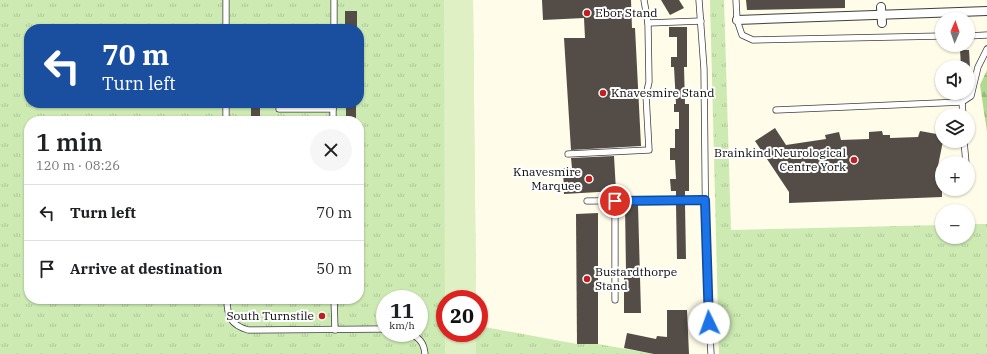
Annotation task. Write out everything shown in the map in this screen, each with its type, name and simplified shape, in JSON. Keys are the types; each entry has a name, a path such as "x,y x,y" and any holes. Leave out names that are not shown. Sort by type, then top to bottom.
{"street":[{"path":"737,20 987,11"}],"lane":[{"path":"226,0 226,24"},
{"path":"334,0 334,24"},
{"path":"568,154 649,150 646,95 649,82 648,23 644,0"},
{"path":"699,0 702,22 705,200 710,354"},
{"path":"736,0 737,20 742,34 753,40 935,36"},
{"path":"648,23 702,22"},
{"path":"975,36 987,35"},
{"path":"776,110 962,102 971,96 978,67 987,49"},
{"path":"962,102 962,108"},
{"path":"279,109 297,108"},
{"path":"587,201 705,200"},
{"path":"615,201 615,300"},
{"path":"227,304 230,321 237,327 248,330 376,329"},
{"path":"334,304 335,330"},
{"path":"422,342 424,345 425,354"}],"green space":[{"path":"0,0 473,0 476,290 436,290 436,342 488,342 488,328 577,344 598,344 654,354 0,354"},
{"path":"444,0 473,0 476,290 445,290"},
{"path":"710,0 724,0 731,230 935,225 935,244 975,244 975,224 987,224 987,354 719,354"},
{"path":"987,70 987,132 980,85"},
{"path":"445,342 476,342 476,354 445,354"}],"building":[{"name":"Knavesmire Stand","path":"542,0 631,0 632,28 635,28 641,146 571,150 564,38 585,38 584,18 543,20"},
{"path":"661,0 679,0 684,8 670,15"},
{"path":"746,0 845,0 845,8 747,10"},
{"path":"345,11 357,11 357,24 345,24"},
{"path":"669,27 687,27 687,67 684,67 685,104 689,104 689,191 685,191 685,196 676,196 676,191 671,191 670,179 676,179 675,160 670,160 670,148 675,148 675,129 679,129 679,112 674,112 674,104 676,104 674,67 671,67 671,57 677,57 677,37 669,37"},
{"path":"960,52 969,52 970,60 961,60"},
{"path":"251,108 260,108 260,116 251,116"},
{"path":"346,108 356,108 356,116 346,116"},
{"name":"Brainkind Neurological Centre York","path":"775,128 786,145 826,139 825,135 839,132 841,140 869,139 869,132 882,131 883,135 890,135 890,138 918,137 920,131 935,134 935,148 942,148 940,156 935,156 935,196 942,197 789,203 789,192 755,141"},
{"name":"Knavesmire Marquee","path":"614,156 616,191 564,194 563,168 572,168 571,158"},
{"path":"676,204 685,204 686,259 677,259"},
{"path":"625,205 638,205 641,313 624,313 624,271 626,271"},
{"name":"Bustardthorpe Stand","path":"598,213 598,344 577,344 576,214"},
{"path":"667,310 687,310 689,354 654,354 624,348 627,333 656,339 657,336 667,337"}],"place":[{"name":"Ebor Stand","path":"587,13"},
{"name":"Knavesmire Stand","path":"603,93"},
{"name":"Brainkind Neurological Centre York","path":"854,160"},
{"name":"Knavesmire Marquee","path":"589,179"},
{"name":"Bustardthorpe Stand","path":"587,279"},
{"name":"South Turnstile","path":"322,316"}],"route":[{"path":"615,201 705,200 709,323"}]}
